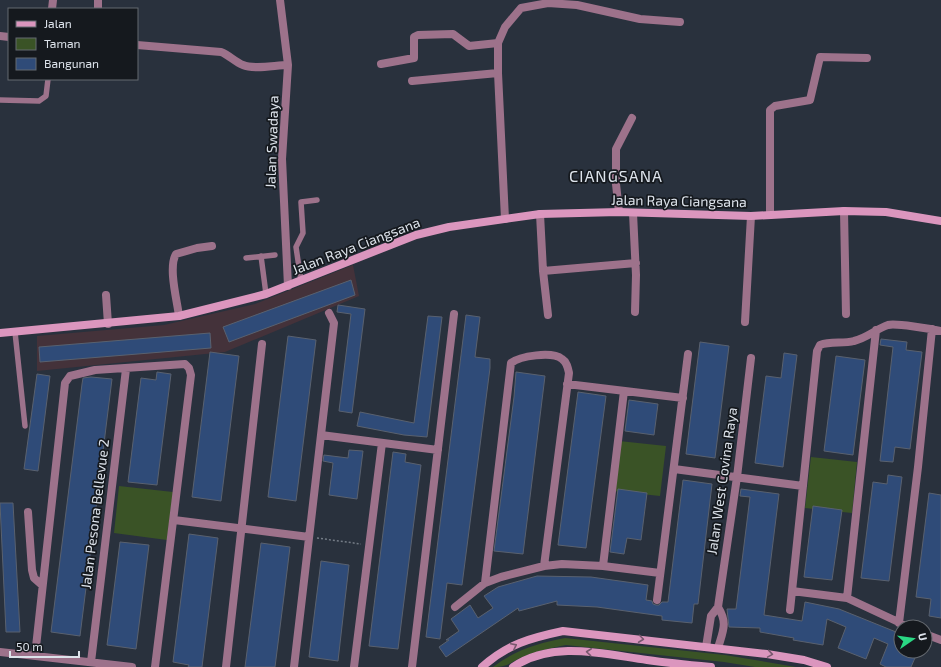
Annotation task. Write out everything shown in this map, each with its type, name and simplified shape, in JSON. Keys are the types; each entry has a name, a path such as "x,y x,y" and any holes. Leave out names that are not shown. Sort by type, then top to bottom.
{"main road":[{"name":"Jalan Raya Ciangsana","path":"0,334 179,316 266,294 416,235 449,226 540,214 619,212 751,216 844,211 886,212 941,221"},
{"path":"482,667 496,655 517,644 536,636 563,631 767,654 804,660 827,667"},
{"path":"513,667 541,654 568,651 587,651 647,660 711,667"}],"street":[{"name":"Jalan Swadaya","path":"280,0 288,65 282,159 288,286"},
{"path":"505,219 498,43 505,27 521,8 548,3 577,5 640,19 680,22"},
{"path":"381,64 414,58 414,37 418,35 453,34 469,46 498,43"},
{"path":"138,45 221,52 229,55 243,65 250,67 288,65"},
{"path":"770,215 770,110 775,106 810,100 820,57 867,58"},
{"path":"412,82 498,73"},
{"path":"619,212 616,184 616,149 632,118"},
{"path":"844,211 846,314"},
{"path":"632,213 636,263 635,312"},
{"path":"540,214 543,271 548,315"},
{"path":"745,322 751,216"},
{"path":"179,316 174,281 173,259 176,254 197,248 212,246"},
{"path":"543,271 636,263"},
{"path":"106,295 108,324"},
{"path":"294,667 334,323 329,313"},
{"path":"412,667 454,314"},
{"path":"790,610 817,351 820,345 829,342 854,341 890,324 941,331"},
{"path":"899,619 918,467 932,329"},
{"path":"847,598 876,330"},
{"path":"226,667 262,344"},
{"path":"657,600 688,354"},
{"path":"485,584 511,363 516,359 540,355 562,358 566,363 569,373 544,566"},
{"name":"Jalan West Covina Raya","path":"706,647 711,616 718,607 737,477 751,358"},
{"path":"35,656 65,383 70,376 95,370 185,364 189,368 190,375 174,520 155,667"},
{"name":"Jalan Pesona Bellevue 2","path":"91,662 126,369"},
{"path":"567,384 683,398"},
{"path":"603,566 624,391"},
{"path":"321,435 438,450"},
{"path":"354,667 382,443"},
{"path":"674,469 803,486"},
{"path":"28,512 32,570 34,578 42,585"},
{"path":"174,520 309,537"},
{"path":"455,607 485,584 501,577 544,566 562,564 603,566 660,573"},
{"path":"792,591 847,598 893,620"},
{"name":"Jalan West Covina Raya","path":"718,607 724,616 723,630 718,648"},
{"path":"0,652 132,667"}],"lane":[{"path":"0,100 43,100 46,96 48,80"},
{"path":"301,281 296,247 303,232 301,202 317,200"},
{"path":"246,258 275,255"},
{"path":"261,256 266,294"},
{"path":"15,332 25,426"}],"path":[{"path":"309,537 369,546"}],"shaded area":[{"path":"353,265 359,296 225,352 37,371 37,336 164,325 255,304"}],"green space":[{"path":"619,441 666,446 660,496 613,491"},
{"path":"811,457 857,462 852,513 805,508"},
{"path":"119,486 173,492 167,540 114,533"},
{"path":"565,638 725,655 796,667 755,667 724,662 566,645 535,652 507,665 493,667 510,656 528,648"}],"building":[{"path":"351,280 355,295 229,342 223,327"},
{"path":"338,305 365,309 352,413 339,411 351,314 337,312"},
{"path":"466,315 480,317 475,357 490,359 490,368 462,585 447,583 440,639 426,637"},
{"path":"428,316 442,317 427,437 404,435 357,426 360,412 414,423"},
{"path":"210,333 211,348 40,362 39,347"},
{"path":"288,336 316,340 296,501 268,497"},
{"path":"881,339 907,342 906,350 922,352 910,449 895,447 893,462 880,461 893,347 880,345"},
{"path":"700,342 729,346 715,458 686,454"},
{"path":"210,352 239,356 221,501 192,497"},
{"path":"784,353 797,355 783,467 755,463 766,376 781,378"},
{"path":"836,356 865,360 853,455 824,451"},
{"path":"157,372 171,374 157,485 128,482 141,378 156,380"},
{"path":"516,372 545,376 523,554 494,551"},
{"path":"37,374 50,376 38,471 24,469"},
{"path":"91,377 112,379 80,636 51,632 82,384 83,378"},
{"path":"578,392 606,396 586,548 558,545"},
{"path":"629,400 658,404 654,435 625,431"},
{"path":"349,450 363,451 357,499 329,495 333,463 323,461 324,455 348,458"},
{"path":"393,452 406,454 405,462 421,465 398,649 369,646"},
{"path":"888,475 902,477 889,581 861,578 873,482 887,484"},
{"path":"683,480 712,484 698,604 694,604 692,623 662,620 662,616 597,607 557,605 557,601 519,611 518,608 446,657 439,647 459,631 451,619 470,605 478,618 493,608 484,596 498,587 537,576 591,577 648,585 646,600 652,601 653,604 656,605 659,605 662,602 668,602"},
{"path":"618,489 647,493 641,540 627,538 624,554 610,552"},
{"path":"741,489 779,494 764,615 802,621 805,602 839,609 893,631 893,659 914,659 911,667 886,667 880,664 888,644 874,638 866,659 838,648 846,627 827,619 823,645 760,632 760,628 729,627 727,609 736,609 750,497 740,496"},
{"path":"929,493 941,495 941,618 929,616 931,599 916,597"},
{"path":"0,503 13,503 20,632 6,632"},
{"path":"813,506 842,510 832,580 804,577"},
{"path":"189,534 218,538 202,667 188,667 189,665 173,662"},
{"path":"120,542 149,545 136,649 107,645"},
{"path":"261,543 290,547 275,667 245,667"},
{"path":"321,561 349,565 338,661 309,657"}],"district":[{"name":"CIANGSANA","path":"616,176"}]}
